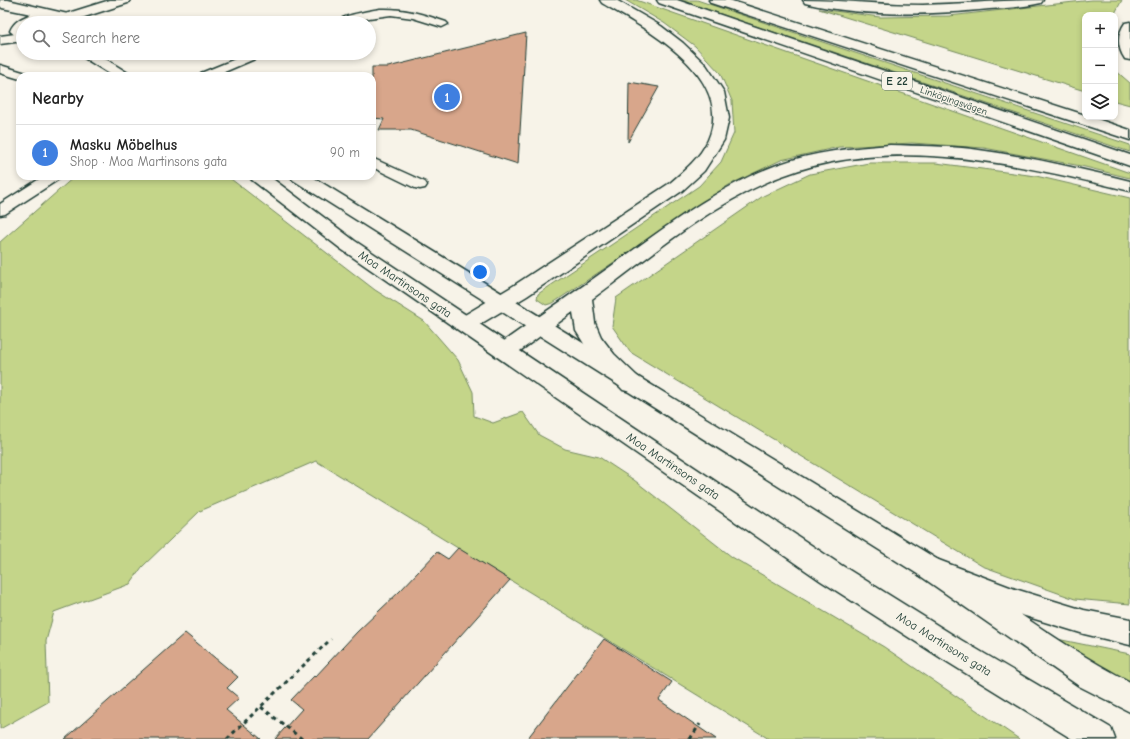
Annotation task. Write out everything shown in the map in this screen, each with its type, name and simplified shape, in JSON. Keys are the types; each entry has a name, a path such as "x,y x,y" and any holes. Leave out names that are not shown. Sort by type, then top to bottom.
{"main road":[{"path":"81,16 123,0"},
{"path":"466,324 676,187 698,167 716,140 721,118 716,92 701,68 678,46 656,29 607,0"},
{"name":"Linköpingsvägen","path":"664,0 1130,161"},
{"name":"Linköpingsvägen","path":"716,0 1130,135"},
{"path":"810,0 831,4 902,9 965,6 1036,0"},
{"path":"4,3 52,15"},
{"path":"4,3 19,16"},
{"path":"46,16 52,15"},
{"path":"1130,26 1125,39 1130,56"},
{"path":"0,39 16,33"},
{"path":"97,60 117,72"},
{"path":"505,351 677,228 740,189 777,172 810,161 851,153 935,151 1042,166 1130,186"},
{"name":"Moa Martinsons gata","path":"263,180 348,245 830,573 951,649 1100,739"},
{"path":"305,180 631,384 928,567 1089,676 1130,698"},
{"path":"582,296 583,315 587,330 597,348 631,384"},
{"path":"928,567 1012,600 1084,622 1130,632"}],"lane":[{"path":"360,16 388,12 409,14 442,24"},
{"path":"215,72 243,60"},
{"path":"0,69 16,74"},
{"path":"376,164 420,185"},
{"path":"0,211 48,180"}],"path":[{"path":"227,739 330,639"},
{"path":"260,707 302,739"},
{"path":"690,739 700,724"}],"green space":[{"path":"625,0 636,0 1130,173 1130,178 1081,166 984,148 912,143 839,147 781,160 729,185 553,303 546,305 537,299 538,294 699,186 721,162 734,133 732,101 720,73 695,46 664,23"},
{"path":"679,0 697,0 1130,145 1130,152"},
{"path":"1092,0 1122,0 1116,12 1082,12 1082,90 819,9 880,17 949,16"},
{"path":"1118,73 1130,83 1130,105 1118,102"},
{"path":"869,163 936,163 1036,176 1130,198 1130,604 1075,599 982,566 630,352 612,326 616,298 763,196 810,174"},
{"path":"70,180 232,180 375,290 424,321 458,360 473,392 474,416 493,423 523,412 539,435 565,449 599,457 634,480 732,557 884,647 1019,739 769,739 316,461 200,511 142,567 130,584 54,612 46,641 48,702 0,729 0,242"},
{"path":"1057,639 1130,654 1130,684"}],"building":[{"path":"526,33 518,164 411,130 379,130 384,119 376,118 376,72 372,72 372,67 388,67"},
{"path":"629,82 659,87 628,142"},
{"path":"458,548 510,580 368,739 275,739 302,709 291,700 437,552 448,559"},
{"path":"185,633 238,677 227,688 239,698 226,710 261,739 65,739"},
{"path":"604,639 672,682 659,700 716,739 527,739"}],"place":[{"name":"Masku Möbelhus","path":"447,97"}]}
